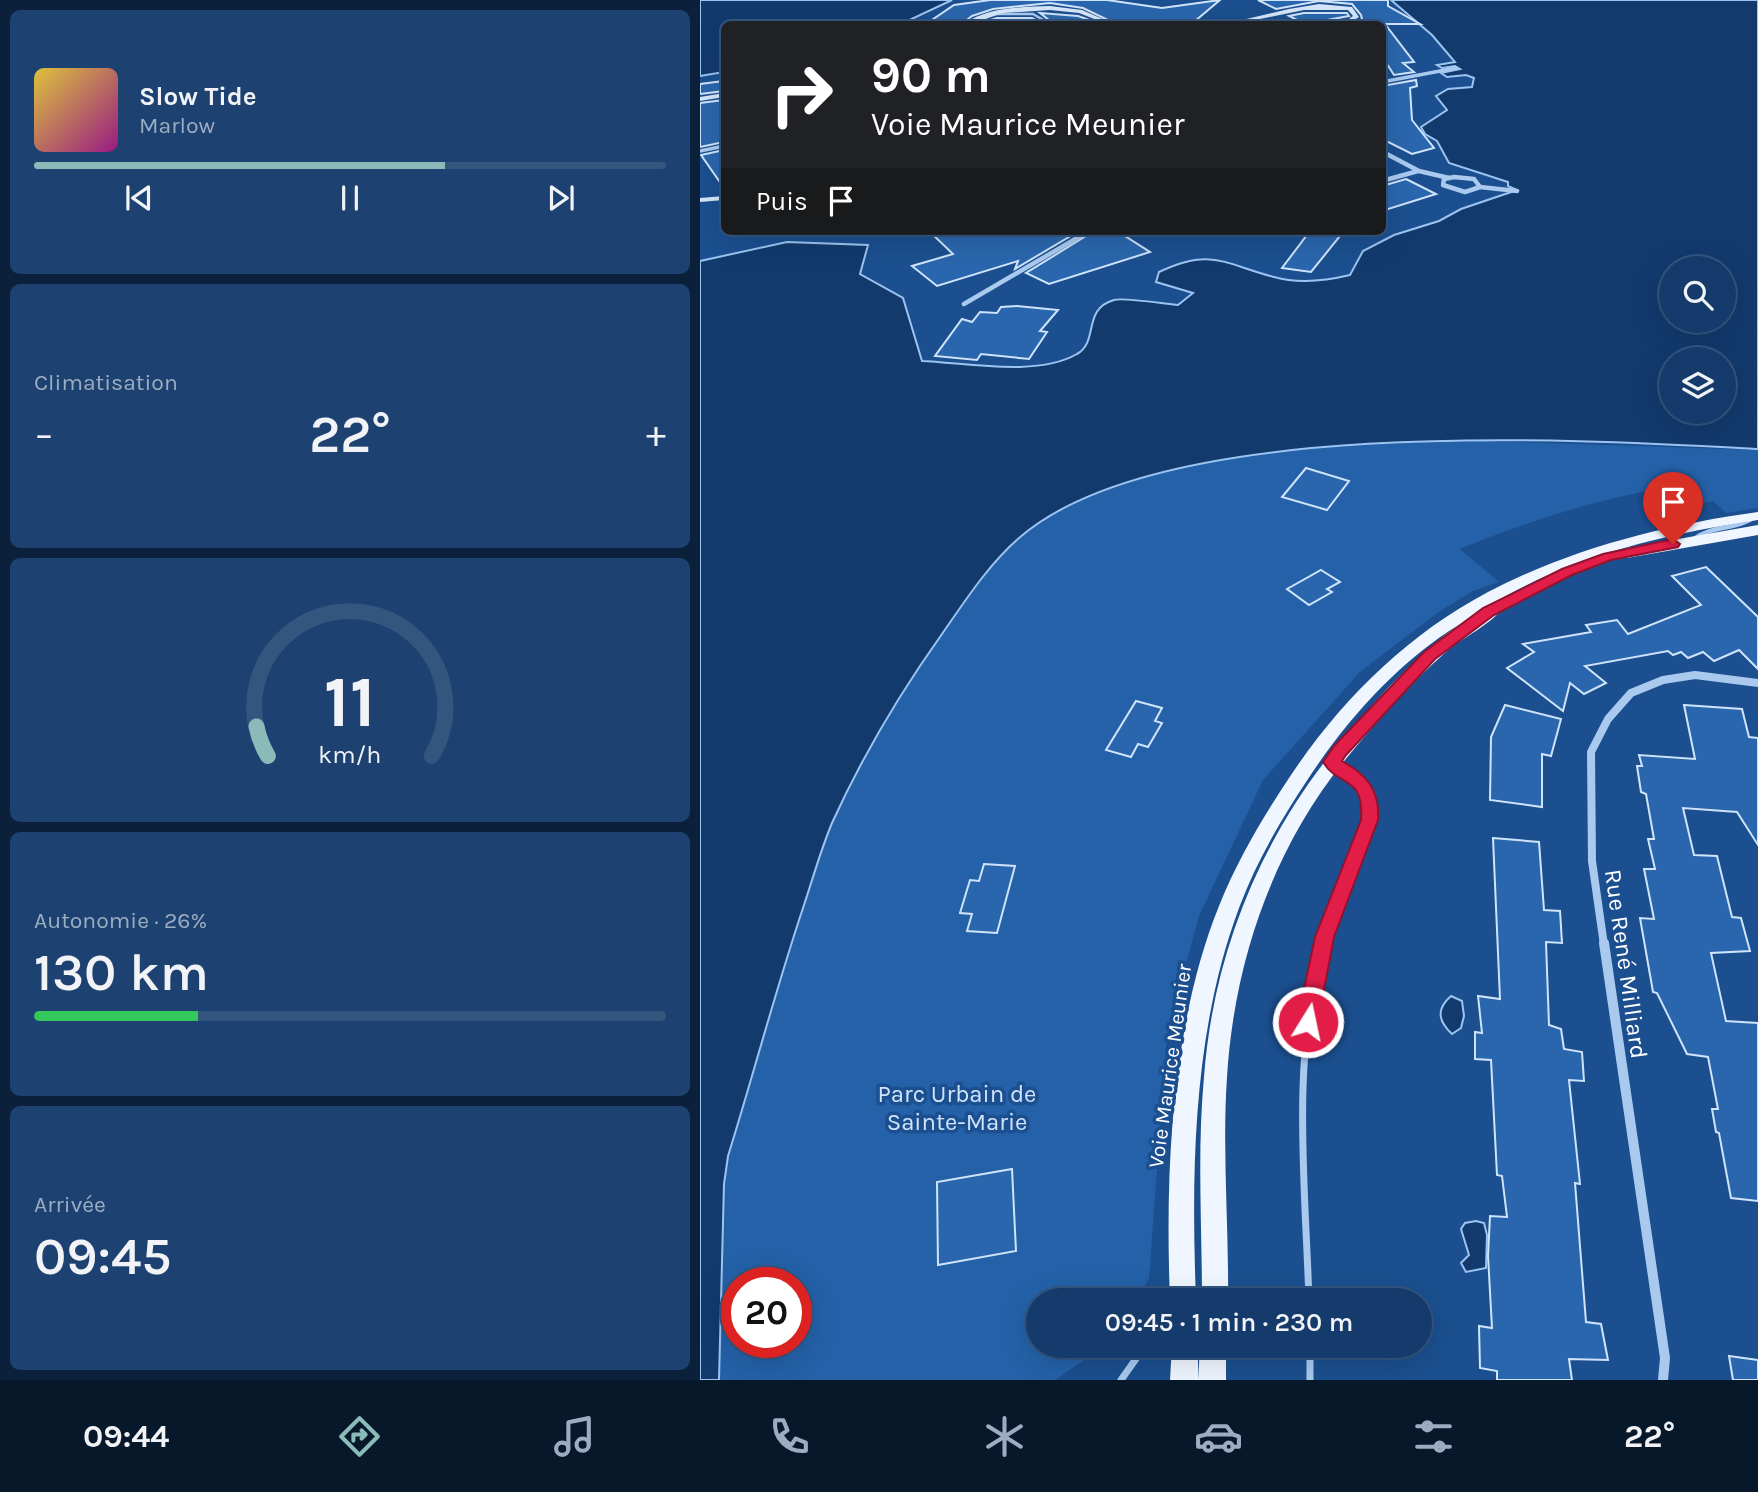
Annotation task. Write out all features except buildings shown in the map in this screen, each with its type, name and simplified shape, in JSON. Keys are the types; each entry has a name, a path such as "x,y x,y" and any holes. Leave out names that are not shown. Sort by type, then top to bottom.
{"main road":[{"name":"Voie Maurice Meunier","path":"1215,1288 1215,1076 1240,933 1267,864 1331,762 1430,656 1488,612 1567,572 1608,557 1694,539 1757,521"},
{"name":"Voie Maurice Meunier","path":"1183,1288 1183,1173 1187,1123 1200,1025 1214,951 1247,865 1279,806 1326,737 1363,694 1433,633 1465,612 1542,573 1624,543 1685,527 1757,521"},
{"path":"1184,1380 1185,1358"},
{"path":"1212,1380 1213,1358"}],"street":[{"path":"1239,21 1307,3 1326,2 1350,8 1356,17 1350,21"},
{"path":"975,21 994,14 1044,9 1072,9 1103,21"},
{"path":"1386,81 1456,68"},
{"path":"700,99 721,96"},
{"path":"700,151 721,147"},
{"path":"1386,153 1419,171 1449,178 1474,179 1480,187"},
{"path":"1386,180 1419,171"},
{"path":"1449,178 1442,183 1449,189 1465,192 1480,187 1517,191"},
{"path":"700,200 721,198"},
{"path":"964,304 1082,235"},
{"name":"Rue René Milliard","path":"1663,1380 1665,1358 1592,861 1591,752 1608,719 1631,693 1662,680 1695,675 1758,683"}],"lane":[{"path":"994,14 1033,14 1045,21"},
{"path":"1309,1288 1304,1052 1310,1001 1325,937 1369,820 1371,804 1358,778 1331,762"},
{"path":"1121,1380 1137,1358"},
{"path":"1310,1358 1310,1380"}],"green space":[{"name":"Parc Urbain de Sainte-Marie","path":"1483,441 1758,450 1758,508 1726,513 1713,501 1697,504 1677,485 1567,511 1460,549 1499,582 1473,591 1440,611 1360,672 1263,780 1199,916 1167,1034 1149,1278 1144,1288 1026,1288 1026,1358 1087,1358 1055,1380 719,1380 721,1302 721,1358 812,1358 812,1267 722,1267 724,1184 728,1156 828,834 870,747 931,649 1009,548 1057,512 1104,490 1155,473 1209,461 1321,447"}],"shaded area":[{"path":"700,0 952,0 907,21 721,21 721,72 700,76"},
{"path":"1391,0 1758,0 1758,449 1585,441 1481,440 1373,444 1267,453 1168,471 1084,498 1019,538 978,584 911,679 869,750 828,833 784,968 728,1156 724,1184 719,1380 700,1380 700,261 787,242 868,245 860,274 903,298 922,361 1023,367 1061,361 1084,349 1094,318 1104,304 1119,299 1178,305 1193,293 1156,282 1159,272 1177,265 1192,260 1217,260 1274,277 1302,281 1350,275 1363,251 1394,235 1439,221 1461,209 1517,190 1508,186 1508,182 1449,163 1437,141 1425,134 1421,127 1447,110 1436,96 1448,89 1472,87 1474,78 1466,75 1447,77 1441,73 1460,69 1437,65 1455,62 1432,35"},
{"path":"1451,996 1462,1001 1464,1016 1461,1028 1452,1034 1441,1015 1443,1006"},
{"path":"1465,1223 1484,1223 1487,1235 1486,1268 1466,1272 1461,1263 1469,1255 1461,1229"}],"route":[{"path":"1308,1022 1310,1001 1325,937 1369,820 1371,804 1358,778 1351,771 1331,762 1340,750 1430,656 1460,630 1488,612 1567,572 1608,557 1673,544"}]}
